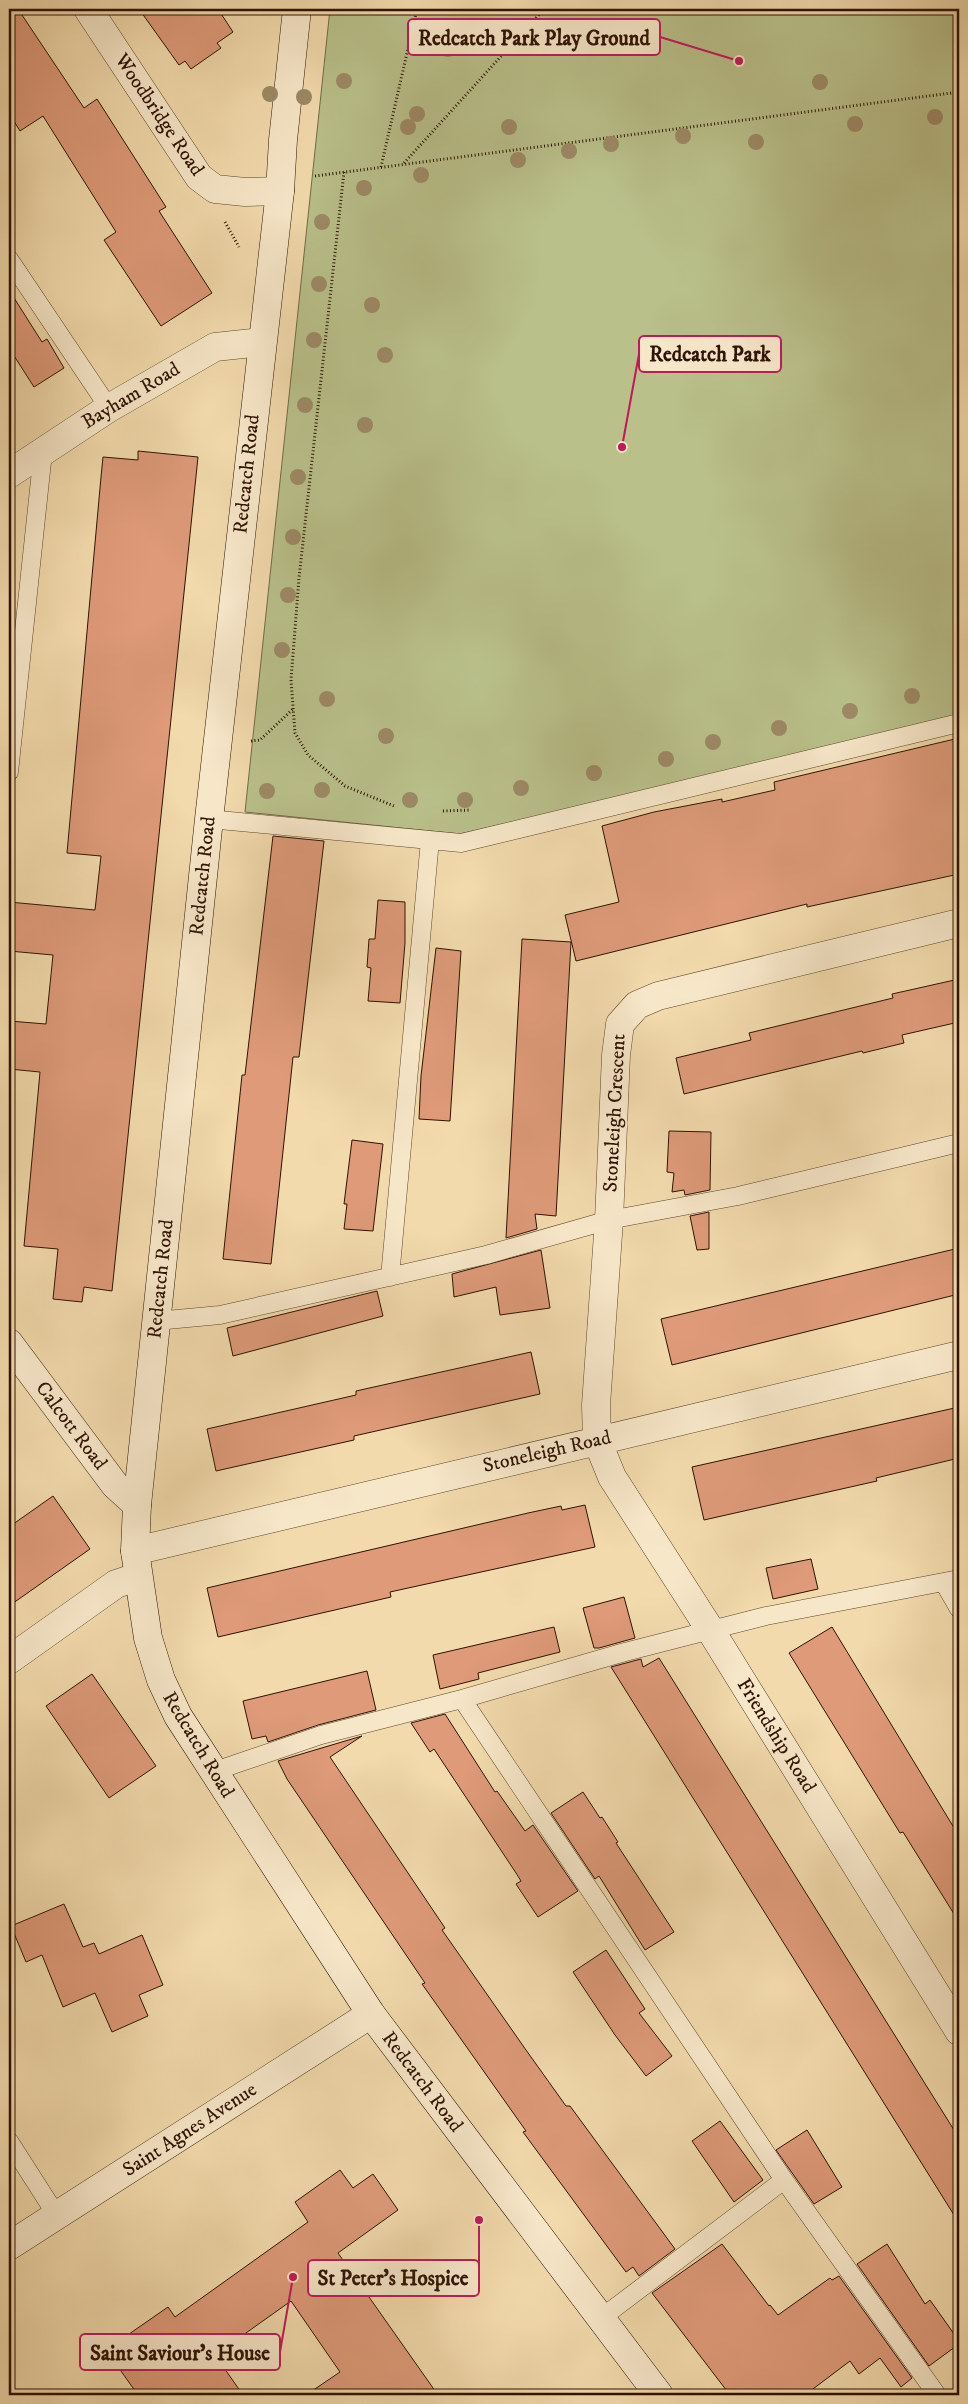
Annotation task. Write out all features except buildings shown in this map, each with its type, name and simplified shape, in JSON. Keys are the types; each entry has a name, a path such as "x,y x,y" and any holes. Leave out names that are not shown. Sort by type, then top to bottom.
{"street":[{"name":"Woodbridge Road","path":"88,9 199,177 215,189 246,192 280,191"},
{"name":"Redcatch Road","path":"297,9 286,108 280,191 208,818 137,1505 136,1564 148,1638 161,1680 178,1716 212,1772 371,2014 659,2395"},
{"name":"Bayham Road","path":"9,474 109,408 215,346 262,342"},
{"name":"Stoneleigh Crescent","path":"597,1440 596,1405 609,1220 617,1047 620,1024 637,1005 658,996 959,923"},
{"name":"Calcott Road","path":"9,1345 115,1485 137,1505"},
{"name":"Stoneleigh Road","path":"9,1660 116,1584 136,1564 597,1440 959,1355"},
{"name":"Friendship Road","path":"597,1440 612,1478 710,1631 959,2031"},
{"name":"Saint Agnes Avenue","path":"9,2246 371,2014"}],"lane":[{"path":"9,259 109,408"},
{"path":"9,772 11,734 43,452"},
{"path":"208,818 461,843 959,723"},
{"path":"390,1277 430,840"},
{"path":"156,1321 220,1315 486,1254 609,1220 738,1196 959,1143"},
{"path":"212,1772 320,1735 462,1699 624,1652 766,1616 951,1581 959,1609"},
{"path":"462,1699 784,2180 937,2395"},
{"path":"9,2141 56,2216"},
{"path":"600,2319 784,2180"}],"path":[{"path":"380,167 417,9"},
{"path":"404,164 544,9"},
{"path":"280,191 304,178 344,172 959,92"},
{"path":"344,172 299,578 291,680 294,733 308,755 345,786 391,806 400,807"},
{"path":"199,177 239,247 268,292"},
{"path":"216,747 260,740 293,709"},
{"path":"437,811 475,810"}],"green space":[{"path":"330,9 959,9 959,719 460,834 245,812"}],"place":[{"name":"Redcatch Park Play Ground","path":"739,61"},
{"name":"Redcatch Park","path":"622,447"},
{"name":"St Peter's Hospice","path":"479,2220"},
{"name":"Saint Saviour's House","path":"293,2277"}]}
